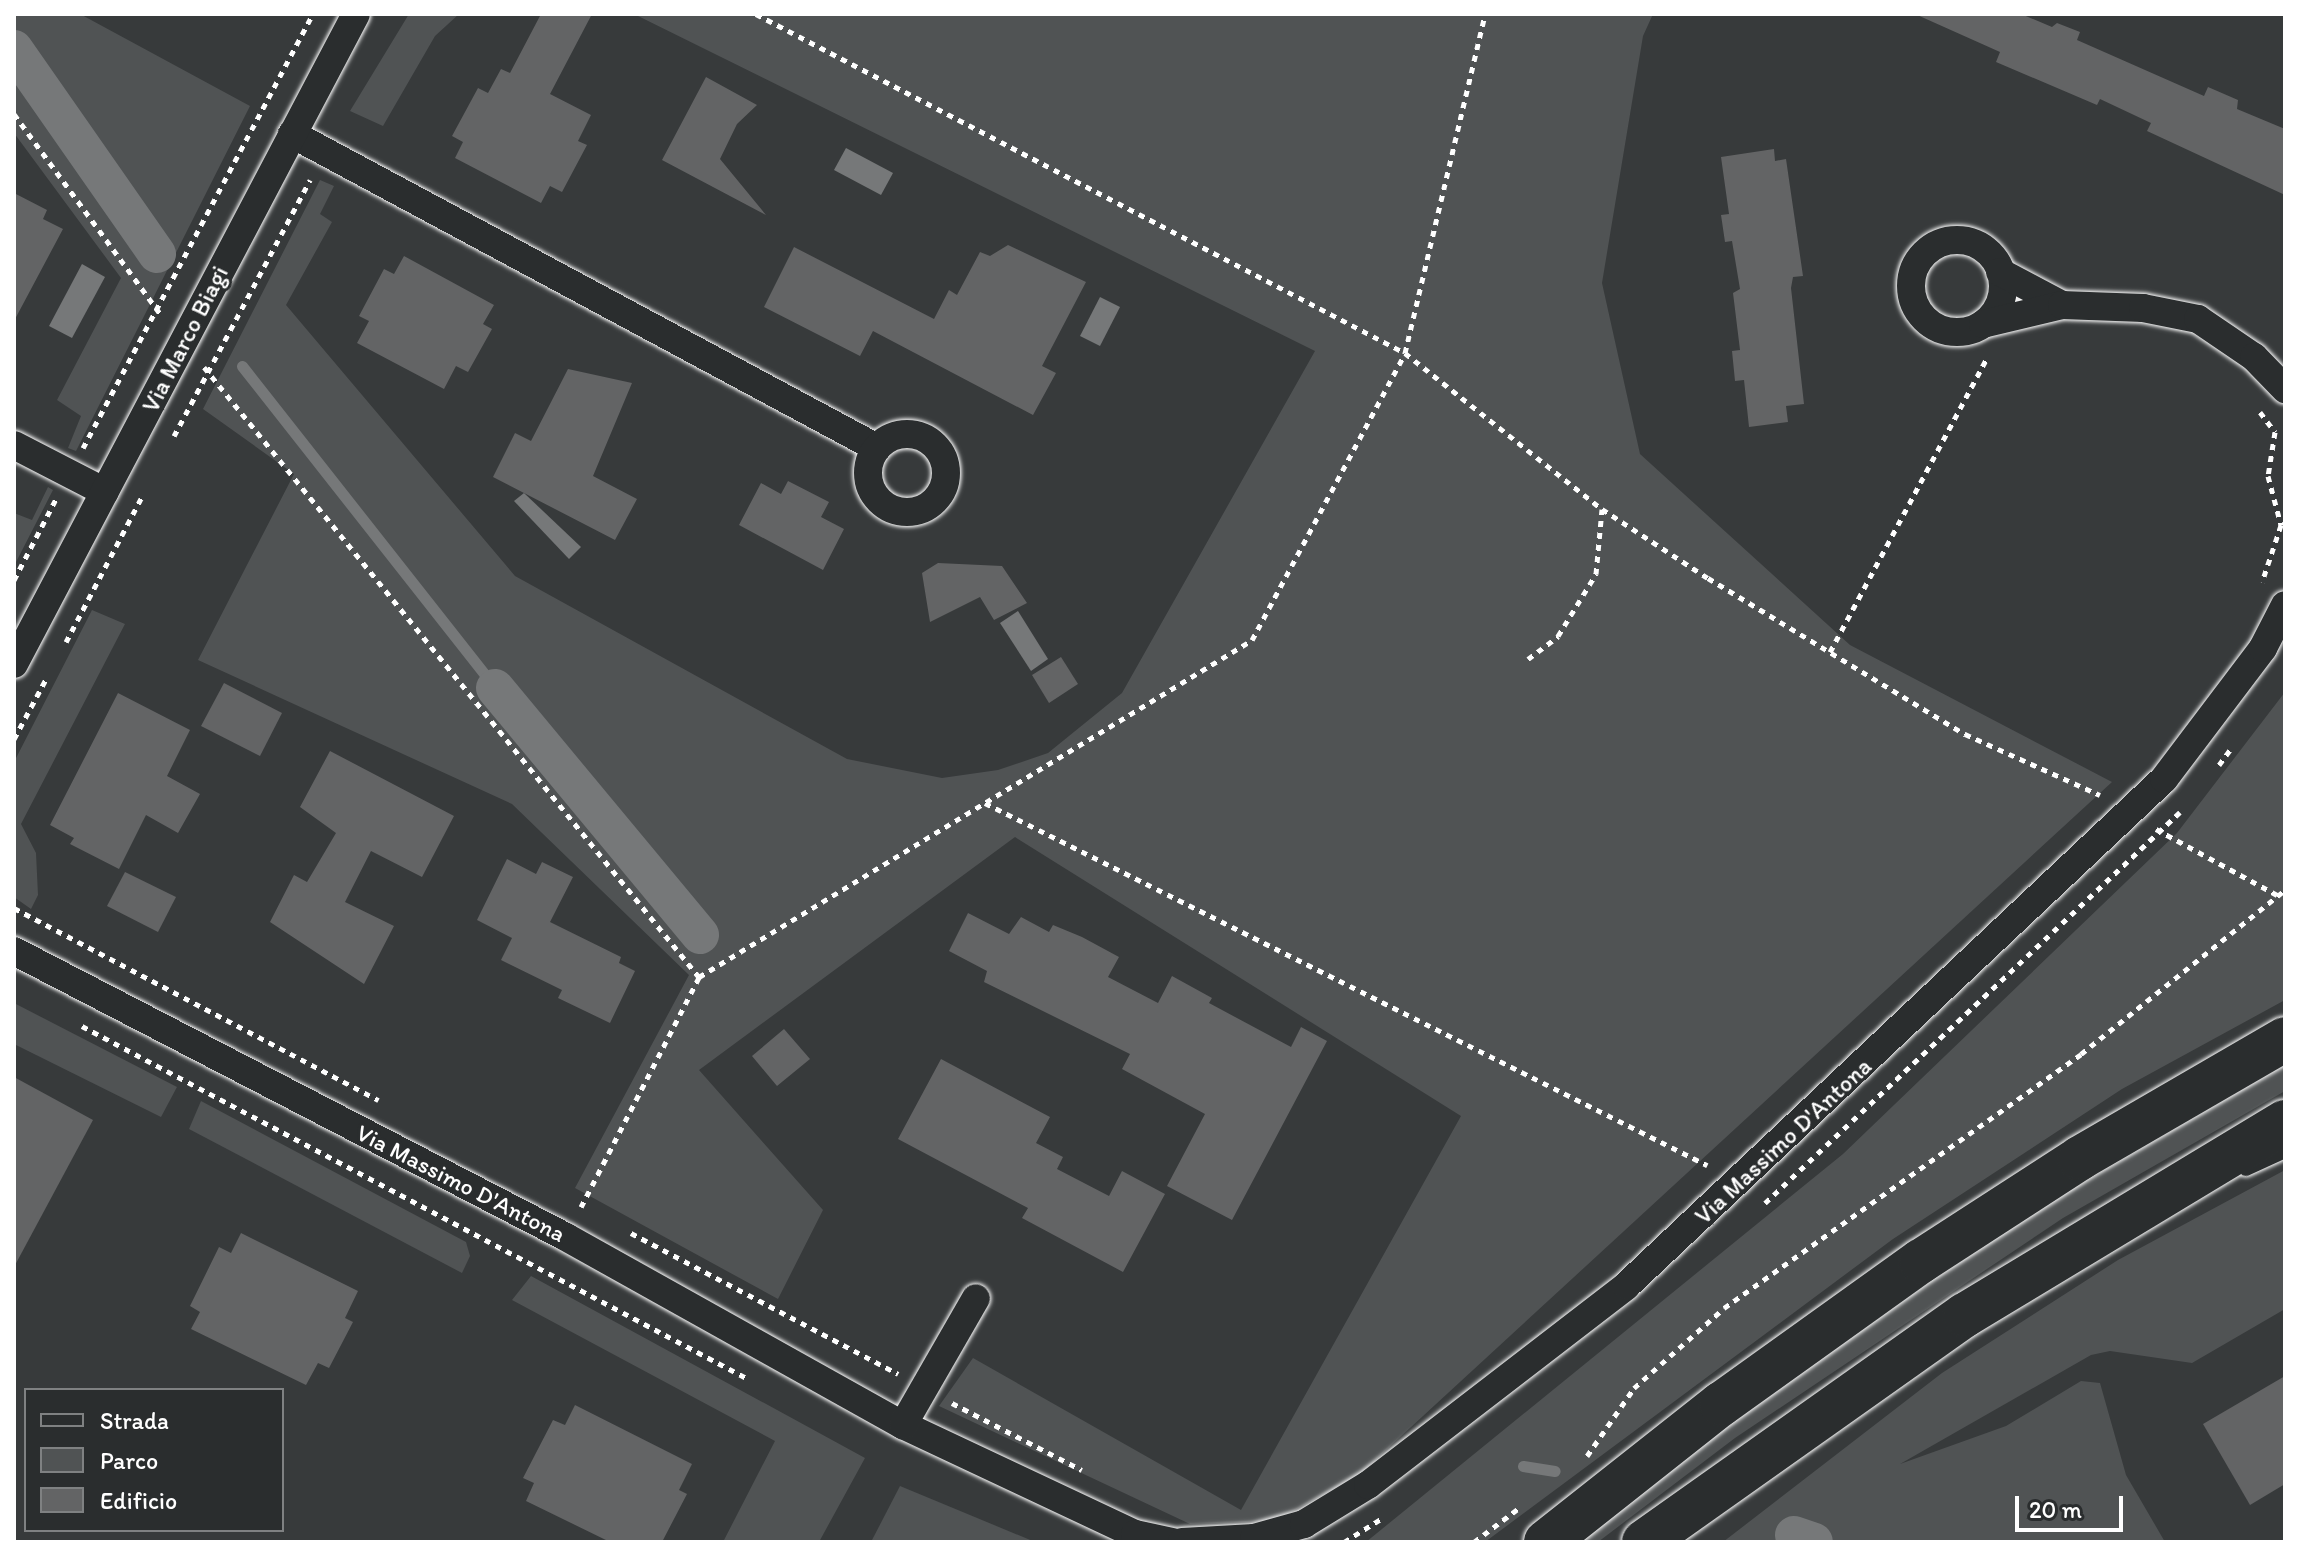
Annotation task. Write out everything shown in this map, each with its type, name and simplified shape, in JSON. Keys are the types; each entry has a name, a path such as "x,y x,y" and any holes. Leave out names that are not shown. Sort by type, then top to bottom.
{"highway":[{"path":"1546,1542 1721,1404 1921,1261 2080,1158 2285,1039"},
{"path":"1644,1542 1814,1417 2043,1265 2285,1122"}],"street":[{"name":"Via Marco Biagi","path":"14,664 356,14"},
{"path":"292,134 877,448"},
{"path":"2062,305 2000,272 1983,249 1954,240 1926,252 1911,279 1917,309 1927,321 1954,332 2062,305 2143,308 2198,319 2254,357 2283,391"},
{"path":"1983,324 2000,301 2000,272"},
{"path":"14,445 105,492"},
{"name":"Via Massimo D'Antona","path":"1182,1542 1254,1538 1304,1524 1368,1485 1557,1342 1714,1205 2131,813 2263,648 2285,605"},
{"name":"Via Massimo D'Antona","path":"14,951 566,1237 903,1425 1135,1534 1173,1542"},
{"path":"903,1425 976,1298"}],"lane":[{"path":"2043,1265 2123,1221 2285,1151"}],"path":[{"path":"14,580 313,14"},
{"path":"756,14 1405,353 1602,509 1965,734 2104,797"},
{"path":"581,1207 699,977 1252,640 1405,353 1485,14"},
{"path":"14,114 156,309 699,977"},
{"path":"172,439 325,151"},
{"path":"1830,652 1986,360"},
{"path":"2255,595 2278,545 2281,525 2268,476 2275,432 2254,404 2283,391"},
{"path":"64,645 150,481"},
{"path":"1528,659 1558,636 1596,574 1602,509"},
{"path":"14,739 50,672"},
{"path":"2092,807 2113,786"},
{"path":"984,803 1707,1165"},
{"path":"2131,813 2277,895"},
{"path":"1575,1466 1634,1388 1724,1308 2081,1054 2285,890"},
{"path":"14,908 388,1105"},
{"path":"70,1020 761,1386"},
{"path":"1698,1173 1718,1154"},
{"path":"567,1199 595,1214"},
{"path":"623,1229 1091,1475"},
{"path":"1474,1542 1522,1506"}],"green space":[{"path":"14,14 80,14 250,106 76,451 68,448 81,416 57,400 121,278 14,133"},
{"path":"409,14 459,14 435,36 383,126 350,111"},
{"path":"634,14 1653,14 1643,36 1602,283 1640,454 1850,645 2112,782 1360,1474 1275,1521 1190,1524 939,1406 973,1358 1241,1510 1461,1116 1015,837 699,1070 823,1210 778,1299 575,1188 689,975 512,804 198,660 294,474 203,409 320,180 334,186 320,214 332,222 286,305 515,576 847,759 942,778 998,770 1048,753 1122,693 1315,351"},
{"path":"48,487 53,490 14,566 14,513 32,520"},
{"path":"92,610 125,624 21,824 36,853 38,895 31,909 14,897 14,762"},
{"path":"2285,692 2285,1000 2122,1089 1893,1239 1485,1542 1366,1542 1843,1154 2177,833"},
{"path":"14,1003 177,1087 161,1117 14,1044"},
{"path":"2285,1065 2285,1091 2063,1218 1735,1438 1598,1542 1580,1542 1738,1418 1929,1283 2059,1197"},
{"path":"201,1101 466,1242 470,1256 462,1273 189,1129"},
{"path":"2285,1170 2285,1309 2192,1363 2110,1351 2091,1355 1900,1464 2006,1426 2081,1381 2100,1383 2126,1475 2165,1542 1723,1542 1942,1373 2118,1260"},
{"path":"531,1276 865,1458 819,1542 723,1542 775,1441 512,1300"},
{"path":"900,1486 1035,1542 871,1542"}],"shaded area":[{"path":"846,148 893,173 881,195 834,170"},
{"path":"82,264 105,277 72,338 49,326"},
{"path":"1100,297 1120,307 1100,346 1080,336"},
{"path":"524,493 581,547 569,559 514,501"},
{"path":"1018,611 1048,659 1031,671 1000,623"}],"building":[{"path":"541,14 592,14 550,94 591,115 578,141 587,145 562,192 550,186 541,203 455,158 463,142 452,136 478,88 488,93 501,69 510,73"},
{"path":"1915,14 2021,14 2052,27 2057,23 2080,32 2077,40 2204,96 2208,87 2238,100 2237,109 2285,129 2285,195 2147,131 2151,123 2100,99 2097,105 1996,62 2000,52"},
{"path":"706,77 757,105 737,124 720,159 766,215 662,160"},
{"path":"1774,149 1775,161 1786,159 1803,276 1793,277 1791,288 1804,404 1786,406 1788,422 1749,427 1744,380 1735,381 1732,351 1740,350 1733,293 1740,289 1732,241 1725,242 1721,215 1729,214 1721,157"},
{"path":"14,193 47,210 43,219 63,229 14,321"},
{"path":"1008,245 1086,282 1042,366 1056,373 1033,415 873,331 860,356 764,307 794,247 934,319 949,290 957,295 980,252 990,256"},
{"path":"404,256 494,305 483,324 492,329 468,372 456,366 444,389 357,343 369,321 359,316 384,269 394,274"},
{"path":"568,369 632,383 593,476 637,499 615,540 493,477 515,433 531,441"},
{"path":"788,481 829,502 821,517 844,529 823,570 739,525 761,483 781,494"},
{"path":"938,563 1002,566 1027,603 994,620 980,597 930,622 922,573"},
{"path":"1061,657 1078,684 1049,703 1032,675"},
{"path":"224,683 282,713 260,756 201,726"},
{"path":"118,693 190,730 167,776 200,794 178,833 146,815 119,869 70,844 74,838 50,825"},
{"path":"330,751 454,816 422,877 371,851 345,902 394,926 364,984 270,922 294,875 307,882 336,833 300,807"},
{"path":"507,859 536,874 542,862 573,877 550,922 621,957 619,963 635,971 610,1023 558,998 562,990 501,960 512,938 477,920"},
{"path":"125,872 176,897 158,932 107,906"},
{"path":"968,913 1009,934 1021,917 1049,932 1053,925 1082,937 1119,957 1108,977 1158,1003 1172,976 1212,998 1209,1003 1291,1047 1301,1027 1327,1041 1232,1220 1167,1186 1205,1114 1122,1069 1130,1054 984,982 987,971 949,951"},
{"path":"784,1029 810,1059 777,1086 752,1056"},
{"path":"941,1059 1050,1117 1036,1143 1063,1157 1057,1169 1109,1196 1122,1171 1165,1194 1123,1272 1022,1218 1028,1208 898,1139"},
{"path":"14,1077 93,1120 14,1267"},
{"path":"241,1233 358,1291 345,1318 353,1322 329,1368 318,1363 306,1385 191,1329 200,1312 190,1306 219,1247 231,1253"},
{"path":"2285,1376 2285,1484 2250,1505 2203,1424"},
{"path":"575,1405 692,1464 679,1490 687,1494 662,1542 610,1542 526,1501 534,1483 523,1478 553,1420 565,1425"}],"waterway":[{"path":"14,49 157,254"},
{"path":"242,366 495,688"},
{"path":"495,688 700,935"},
{"path":"1523,1466 1555,1471"},
{"path":"1794,1535 1814,1542"}]}
